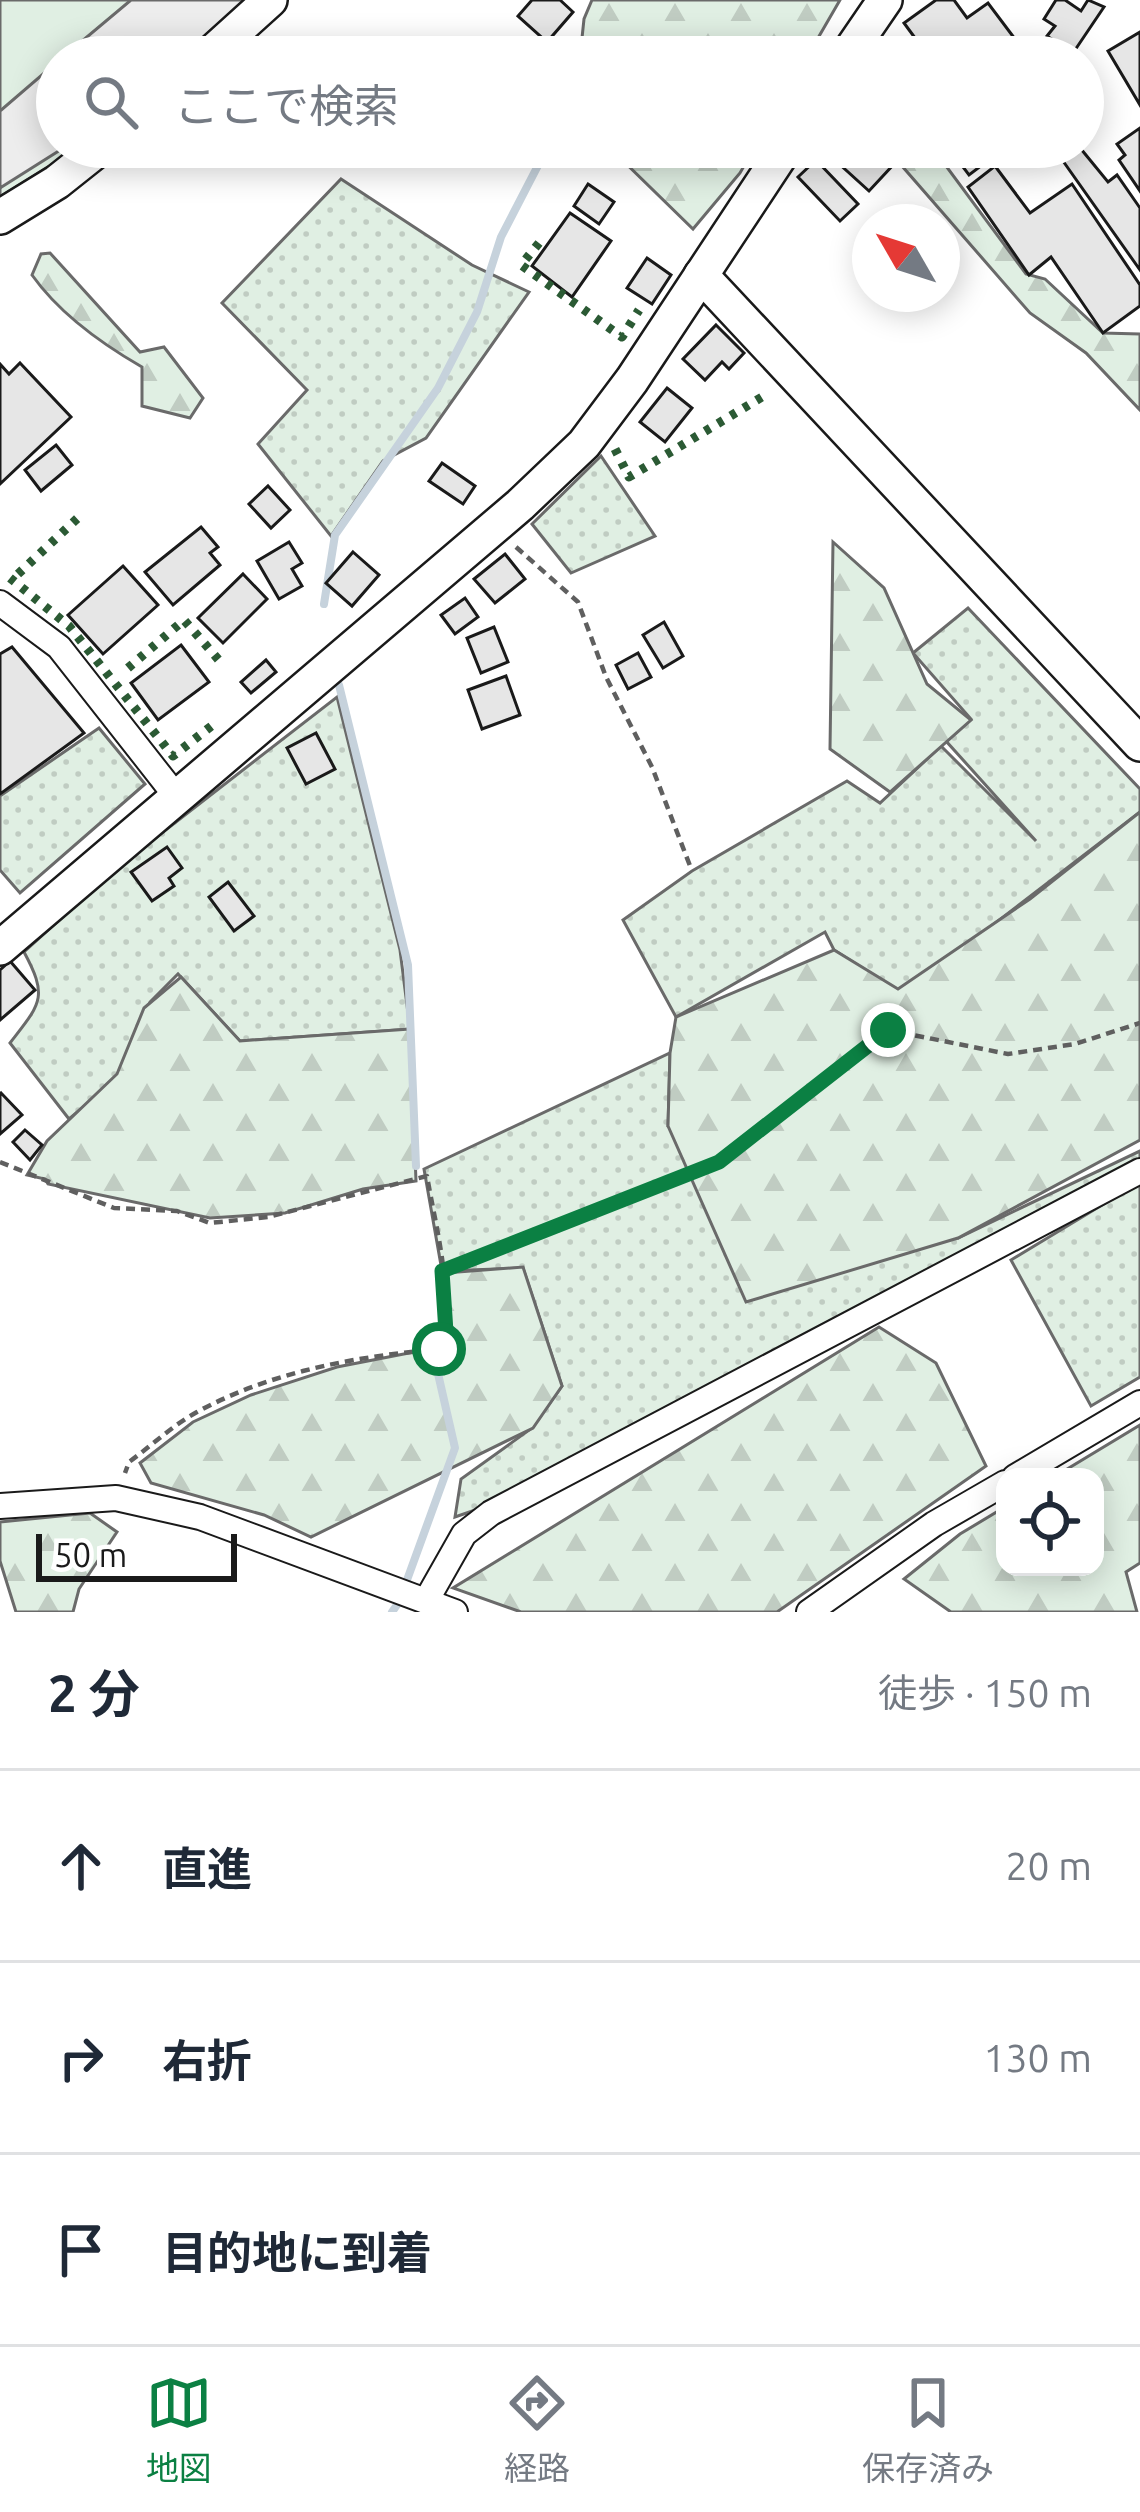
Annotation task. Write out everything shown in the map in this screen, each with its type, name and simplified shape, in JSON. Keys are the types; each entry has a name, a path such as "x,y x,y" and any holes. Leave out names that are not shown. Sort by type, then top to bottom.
{"street":[{"path":"230,36 270,0"},
{"path":"860,36 885,0"},
{"path":"0,218 74,168"},
{"path":"0,948 494,527 584,444 772,168"},
{"path":"701,275 1140,744"},
{"path":"0,603 59,647 176,796"},
{"path":"412,1596 464,1534 491,1513 1140,1171"},
{"path":"1030,1468 1140,1403"},
{"path":"809,1612 934,1524 996,1488"},
{"path":"0,1506 116,1498 200,1517 455,1612"}],"path":[{"path":"494,527 578,602 606,677 652,767 692,871"},
{"path":"442,1271 719,1162 888,1030 1008,1054 1075,1044 1140,1022"},
{"path":"0,1162 114,1208 177,1211 210,1222 268,1217 427,1176 442,1271 446,1332 439,1349 369,1355 278,1376 194,1414 129,1462 116,1498"}],"green space":[{"path":"0,0 248,0 211,36 36,36 36,168 46,168 0,197"},
{"path":"592,0 840,0 819,36 582,36"},
{"path":"631,168 743,168 693,229"},
{"path":"904,168 948,168 1026,274 1045,279 1103,333 1140,334 1140,410 1086,353 1030,313 960,233 960,204 935,204"},
{"path":"341,179 472,265 529,292 426,438 383,461 331,536 258,444 307,390 222,303"},
{"path":"50,253 140,352 164,347 203,398 190,418 142,406 142,367 82,327 32,275 41,254"},
{"path":"601,456 655,536 571,573 532,524"},
{"path":"833,542 884,588 927,684 971,720 890,792 830,749"},
{"path":"968,608 1140,789 1140,812 903,994 834,950 825,932 676,1017 623,920 692,871 847,781 880,803 941,746 1036,841 946,741 971,719 913,653"},
{"path":"337,697 400,950 410,1029 240,1041 178,974 150,1002 117,1079 69,1119 10,1043 38,1000 37,980 24,952 118,867"},
{"path":"99,728 145,784 20,893 0,870 0,796"},
{"path":"1140,812 1140,1140 958,1238 746,1302 668,1126 676,1017 834,950 898,989 1030,899"},
{"path":"181,977 240,1041 410,1029 416,1181 363,1189 285,1213 210,1218 48,1184 27,1175 47,1141 117,1074 144,1008"},
{"path":"670,1053 668,1126 958,1238 1140,1151 1140,1169 484,1507 455,1517 461,1479 532,1428 562,1386 523,1268 442,1271 424,1169"},
{"path":"1140,1182 1140,1377 1091,1406 1011,1260"},
{"path":"523,1267 562,1386 533,1428 311,1537 264,1515 151,1483 140,1463 193,1422 251,1395 337,1367 445,1346 445,1273"},
{"path":"879,1327 936,1363 986,1466 777,1612 521,1612 453,1588"},
{"path":"1140,1425 1140,1563 1126,1572 1137,1612 951,1612 904,1579 960,1534 996,1512 996,1576 1104,1576 1104,1468 1069,1468"},
{"path":"90,1513 117,1532 79,1589 73,1612 16,1612 0,1561 0,1522"}],"shaded area":[{"path":"131,0 246,0 205,36 88,36"},
{"path":"36,80 36,165 0,188 0,111"}],"building":[{"path":"532,0 560,0 573,12 552,36 540,36 518,16"},
{"path":"936,0 954,0 967,18 988,3 1013,36 914,36 904,23"},
{"path":"1056,0 1065,0 1081,11 1088,0 1104,7 1084,36 1047,36 1055,26 1044,19"},
{"path":"1140,32 1140,105 1108,51"},
{"path":"1140,128 1140,191 1119,160 1125,155 1117,144"},
{"path":"808,168 824,168 858,204 852,204 840,221 798,177"},
{"path":"844,168 890,168 869,191"},
{"path":"996,168 1030,213 1072,184 1140,285 1140,306 1103,333 1051,257 1029,275 968,187"},
{"path":"1068,168 1097,168 1108,182 1117,175 1140,208 1140,270"},
{"path":"588,184 614,202 599,224 574,206"},
{"path":"570,213 611,241 572,297 532,266"},
{"path":"647,258 671,275 652,304 627,288"},
{"path":"716,325 744,353 729,369 722,362 705,380 683,359"},
{"path":"20,363 71,417 0,484 0,364 9,374"},
{"path":"667,388 692,408 665,442 640,422"},
{"path":"56,445 72,465 41,491 25,470"},
{"path":"442,463 475,486 463,504 429,481"},
{"path":"268,486 290,510 271,528 249,504"},
{"path":"201,527 218,547 210,553 220,565 173,605 145,572"},
{"path":"289,542 302,563 292,569 302,586 279,599 257,561"},
{"path":"353,552 379,575 352,606 326,583"},
{"path":"505,554 525,579 495,603 474,579"},
{"path":"123,566 158,605 103,654 68,615"},
{"path":"243,574 267,599 223,643 198,618"},
{"path":"465,598 478,617 455,634 441,615"},
{"path":"664,622 683,656 663,668 643,635"},
{"path":"494,627 508,662 481,673 467,638"},
{"path":"181,645 209,682 158,720 131,683"},
{"path":"12,647 84,733 0,794 0,654"},
{"path":"638,653 651,677 628,689 616,665"},
{"path":"266,660 276,672 251,693 241,682"},
{"path":"506,676 520,715 482,729 468,690"},
{"path":"316,733 335,769 306,784 287,748"},
{"path":"167,847 182,868 169,878 174,886 152,901 131,872"},
{"path":"228,882 254,916 234,931 209,897"},
{"path":"10,961 35,990 0,1020 0,970"},
{"path":"0,1094 22,1115 0,1134"},
{"path":"25,1130 42,1145 30,1160 13,1142"}],"waterway":[{"path":"324,604 335,535 438,388 477,312 501,237 537,168"},
{"path":"339,685 408,965 416,1166"},
{"path":"392,1612 455,1448 436,1365"}],"hedge":[{"path":"539,243 521,265 622,337 639,310"},
{"path":"615,449 629,477 762,397"},
{"path":"18,574 82,514"},
{"path":"10,578 69,626 173,756 214,724"},
{"path":"128,668 184,620 224,666"}],"route":[{"path":"439,1349 446,1332 442,1271 719,1162 888,1030"}]}
